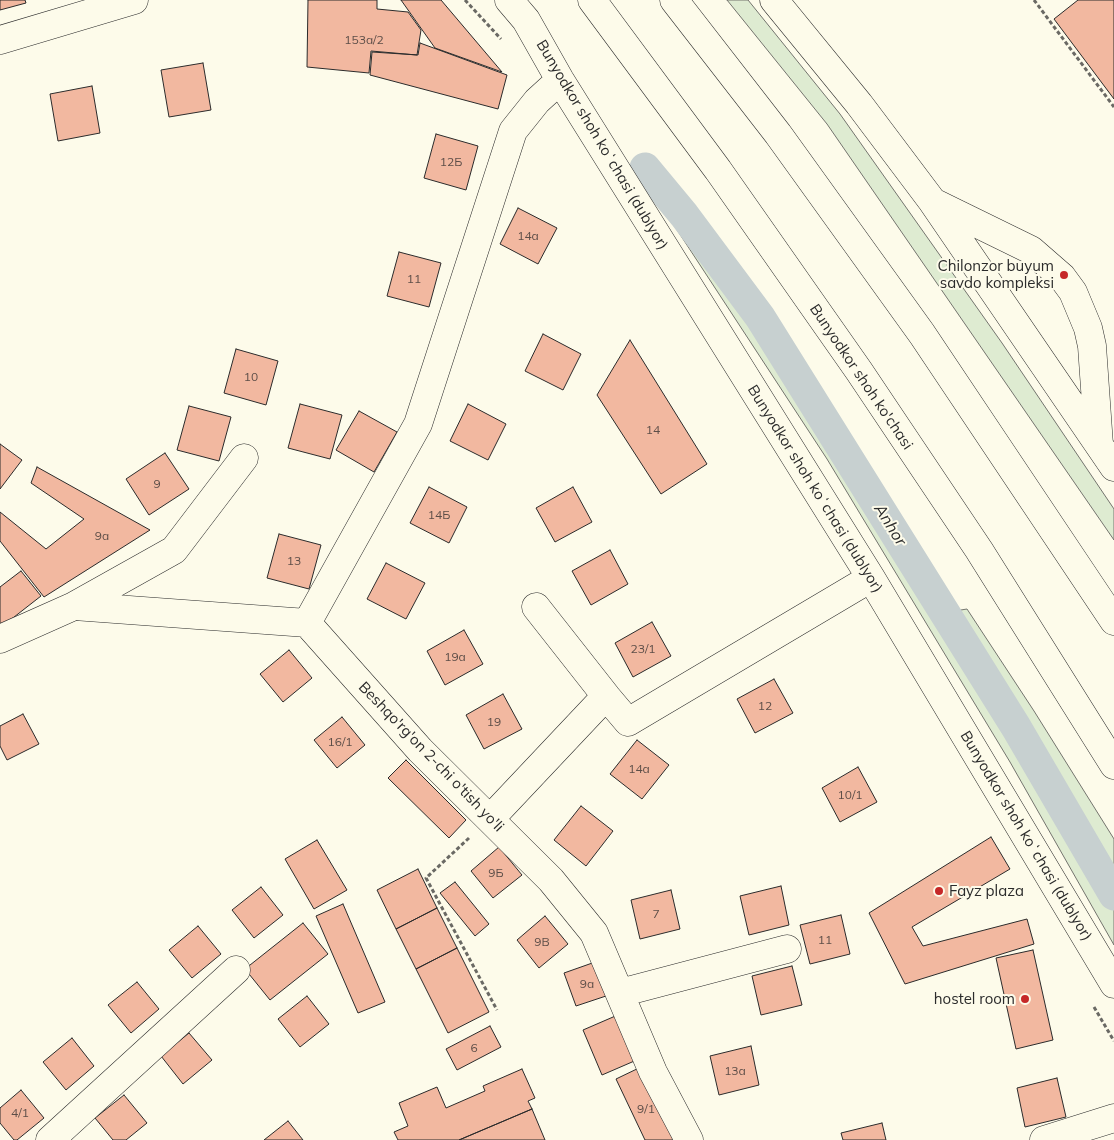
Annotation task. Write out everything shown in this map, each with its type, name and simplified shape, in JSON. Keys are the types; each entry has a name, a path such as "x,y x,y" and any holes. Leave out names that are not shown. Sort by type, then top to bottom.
{"street":[{"path":"0,40 134,0"},
{"name":"Bunyodkor shoh koʻchasi (dublyor)","path":"509,0 526,20 560,80 871,578 1114,984"},
{"name":"Bunyodkor shoh ko'chasi","path":"592,0 718,170 859,371 979,550 1114,765"},
{"path":"674,0 778,134 922,334 1114,621"},
{"path":"774,0 859,104 932,201 1107,456"},
{"path":"74,606 307,622 418,424 513,130 536,101 560,80"},
{"path":"932,201 1031,250 1062,277 1073,292 1088,328 1092,346 1107,456"},
{"path":"0,639 74,606 174,550 244,458"},
{"path":"536,607 628,722 871,578"},
{"name":"Beshqo'rg'on 2-chi o'tish yo'li","path":"307,622 420,750 551,880 594,934 653,1072 689,1140"},
{"path":"490,819 606,696"},
{"path":"620,994 787,949"},
{"path":"50,1140 236,970"},
{"path":"1044,1140 1112,1126"}],"path":[{"path":"1034,0 1114,107"},
{"path":"490,819 426,878 497,1010"}],"green space":[{"path":"727,0 748,0 840,114 1002,343 1114,509 1114,540 827,124"},
{"path":"665,201 748,312 942,613 967,609 1034,711 1114,839 1114,945 1010,762 827,459 664,210"}],"building":[{"path":"0,0 25,0 26,3 0,10"},
{"path":"308,0 377,0 377,9 408,12 421,30 417,55 371,51 369,73 307,67"},
{"path":"401,0 441,0 502,72 435,48"},
{"path":"1078,0 1114,0 1114,99 1054,19"},
{"path":"420,43 507,75 498,109 370,75 372,52 418,55"},
{"path":"203,63 211,110 169,117 161,70"},
{"path":"92,86 100,133 58,141 50,94"},
{"path":"436,134 478,146 466,190 424,178"},
{"path":"518,208 557,228 538,264 500,244"},
{"path":"399,252 441,263 429,307 387,296"},
{"path":"543,334 581,354 563,390 525,371"},
{"path":"630,340 707,464 661,494 597,395"},
{"path":"236,349 278,361 266,405 224,393"},
{"path":"300,404 342,415 330,459 288,448"},
{"path":"468,404 506,424 488,460 450,441"},
{"path":"189,406 231,417 219,461 177,450"},
{"path":"359,411 397,432 374,472 336,450"},
{"path":"0,444 22,460 0,489"},
{"path":"165,453 189,489 149,515 126,479"},
{"path":"37,467 150,530 44,597 0,541 0,512 46,549 84,519 31,483"},
{"path":"429,487 467,507 449,543 410,523"},
{"path":"573,487 592,522 555,542 536,508"},
{"path":"279,534 321,545 309,589 267,578"},
{"path":"610,550 628,584 591,605 572,571"},
{"path":"386,563 425,583 406,619 367,599"},
{"path":"21,571 41,596 0,628 0,587"},
{"path":"652,622 671,656 633,677 615,643"},
{"path":"464,630 483,664 445,685 427,651"},
{"path":"289,650 312,678 283,702 260,674"},
{"path":"774,679 793,713 755,733 737,699"},
{"path":"503,694 522,729 484,749 466,715"},
{"path":"23,714 39,744 7,760 0,746 0,726"},
{"path":"342,717 365,745 337,768 314,740"},
{"path":"637,740 669,765 642,799 610,774"},
{"path":"406,760 466,820 449,838 388,778"},
{"path":"858,767 877,802 840,822 822,788"},
{"path":"581,806 613,831 586,866 554,840"},
{"name":"Fayz plaza","path":"991,837 1010,869 912,927 923,946 1027,919 1034,944 905,984 869,913"},
{"path":"317,840 347,890 314,909 285,859"},
{"path":"499,847 522,875 493,898 471,871"},
{"path":"418,869 437,908 396,929 377,890"},
{"path":"455,882 489,924 475,936 440,893"},
{"path":"781,886 789,925 749,935 740,896"},
{"path":"261,887 283,915 254,938 232,910"},
{"path":"671,890 680,929 640,939 631,900"},
{"path":"343,904 385,1002 358,1013 316,916"},
{"path":"437,908 457,948 416,969 396,929"},
{"path":"841,915 850,954 810,964 800,925"},
{"path":"545,916 568,944 539,968 517,940"},
{"path":"303,923 328,954 270,1000 245,969"},
{"path":"198,926 221,954 192,978 169,950"},
{"path":"457,948 489,1012 448,1033 416,969"},
{"name":"hostel room","path":"1033,950 1053,1040 1016,1049 996,958"},
{"path":"598,961 609,995 576,1006 564,973"},
{"path":"792,966 802,1005 761,1015 752,976"},
{"path":"137,982 159,1009 131,1033 108,1005"},
{"path":"307,996 329,1024 300,1047 278,1019"},
{"path":"620,1014 639,1059 602,1075 583,1030"},
{"path":"490,1026 501,1047 457,1070 446,1049"},
{"path":"189,1033 212,1060 183,1084 161,1056"},
{"path":"72,1038 94,1066 66,1090 43,1062"},
{"path":"751,1046 759,1085 719,1095 710,1056"},
{"path":"641,1067 676,1140 645,1140 616,1079"},
{"path":"522,1069 535,1098 528,1101 532,1109 459,1140 398,1140 394,1132 408,1126 399,1103 437,1087 446,1108 485,1091 483,1086"},
{"path":"1057,1078 1066,1117 1025,1127 1017,1088"},
{"path":"21,1090 44,1118 17,1140 14,1140 0,1123 0,1108"},
{"path":"124,1095 147,1123 126,1140 113,1140 95,1118"},
{"path":"532,1109 545,1140 459,1140"},
{"path":"288,1121 303,1140 264,1140"},
{"path":"882,1123 886,1140 843,1140 841,1133"}],"waterway":[{"name":"Anhor","path":"645,168 684,215 760,317 1016,727 1114,895"}],"place":[{"name":"Chilonzor buyum savdo kompleksi","path":"1064,275"},
{"name":"Fayz plaza","path":"939,891"},
{"name":"hostel room","path":"1025,999"}]}
